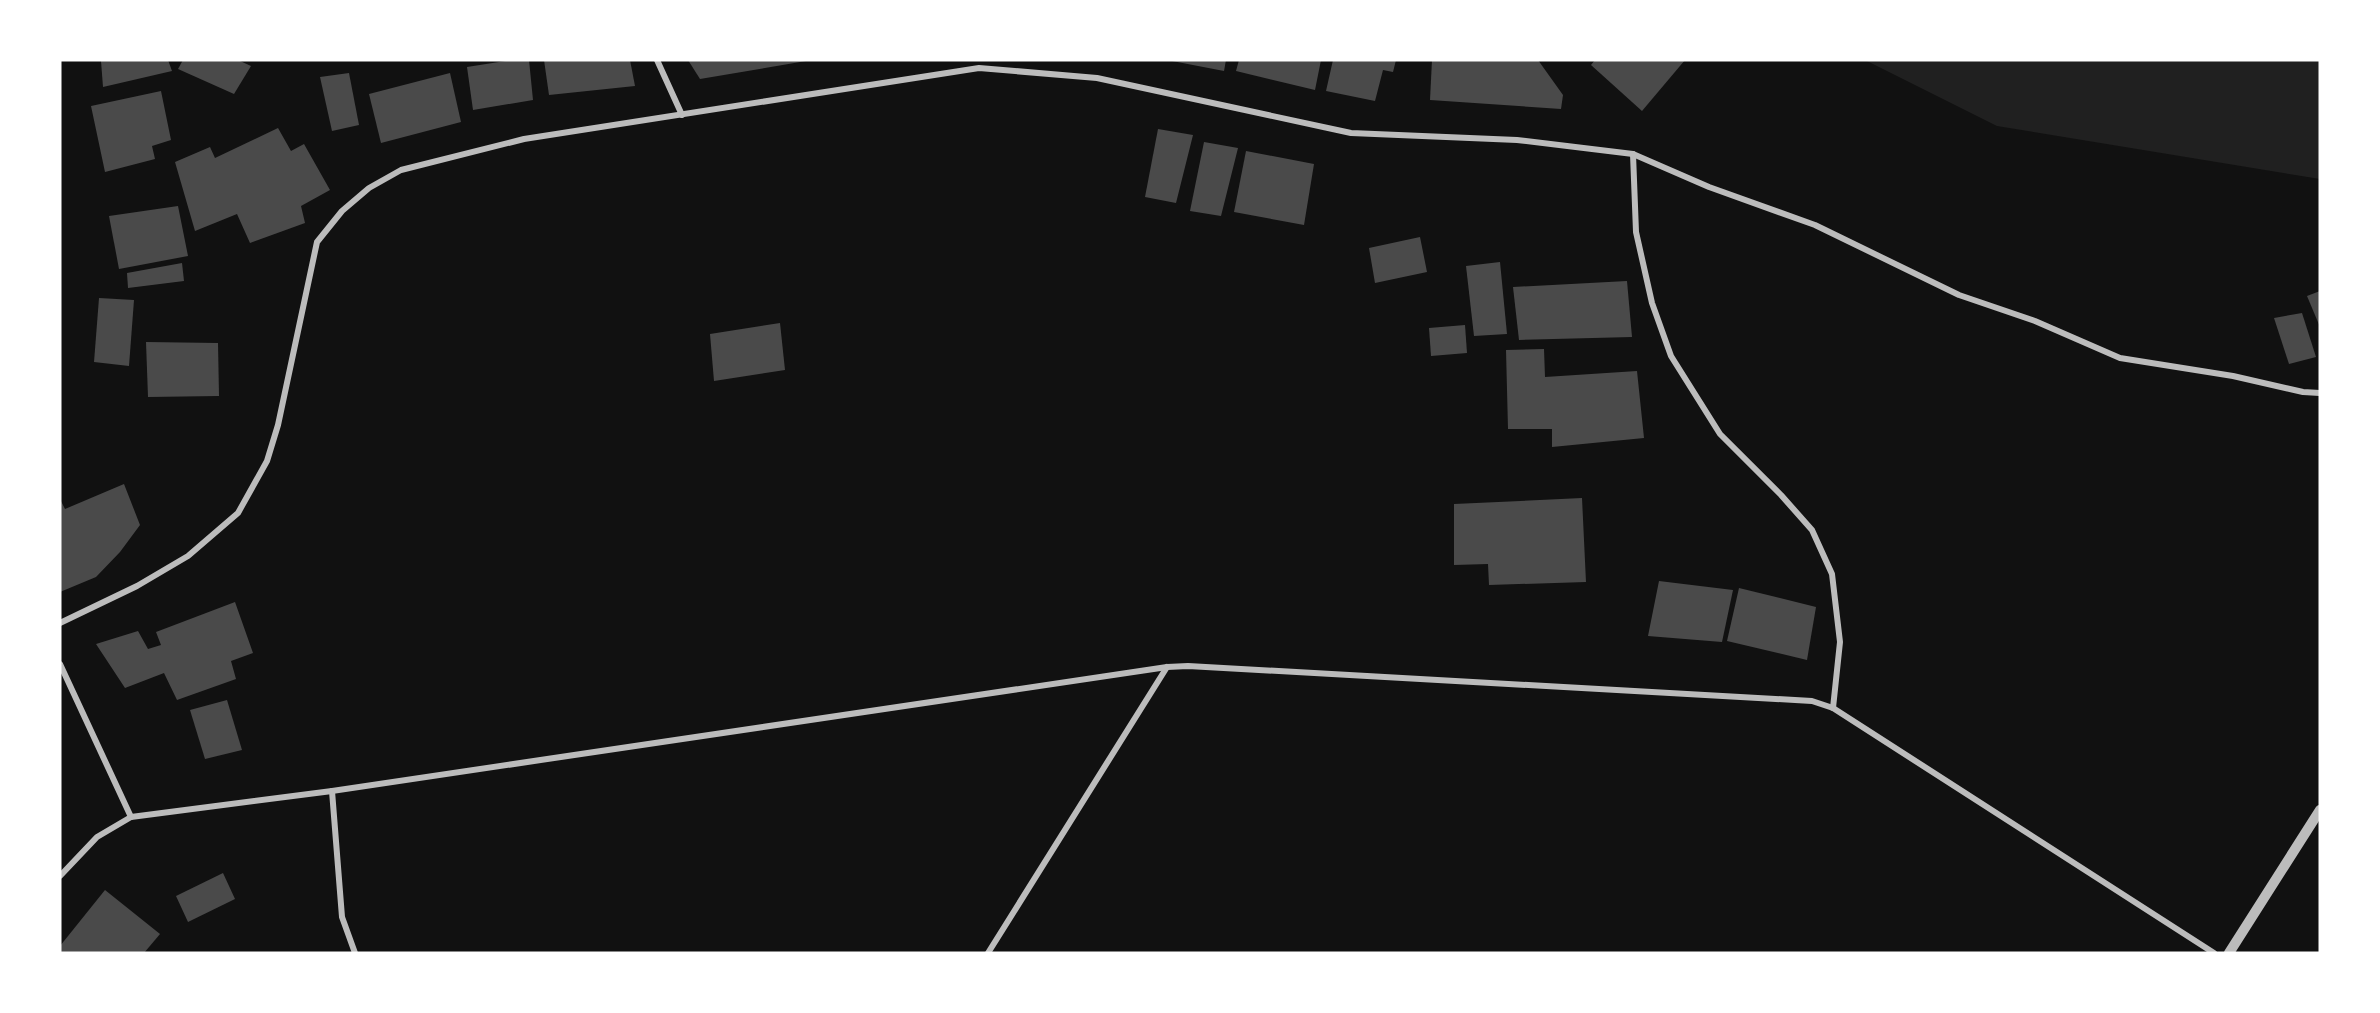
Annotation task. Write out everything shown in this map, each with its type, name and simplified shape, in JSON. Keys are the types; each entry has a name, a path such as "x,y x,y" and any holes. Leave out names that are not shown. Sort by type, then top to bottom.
{"street":[{"path":"657,60 682,116"},
{"path":"60,623 137,586 188,556 238,513 267,461 278,425 317,242 342,211 369,188 401,170 524,139 979,68 1097,78 1351,133 1517,140 1633,154 1709,187 1815,225 1959,295 2035,321 2120,358 2233,376 2303,392 2320,393"},
{"path":"1633,154 1636,232 1652,303 1671,356 1720,434 1812,530 1832,574 1840,642 1833,708"},
{"path":"60,664 131,817"},
{"path":"60,876 97,837 131,817 333,791 1167,667 1188,666 1812,701 1833,708 2214,953"},
{"path":"988,953 1167,667"},
{"path":"333,791 342,917 355,953"},
{"path":"2229,953 2320,810"}],"shaded area":[{"path":"1865,60 2320,60 2320,179 1997,126"}],"building":[{"path":"168,60 172,71 103,87 101,61"},
{"path":"183,60 238,60 251,66 234,94 178,69"},
{"path":"512,60 529,60 533,100 473,110 467,67"},
{"path":"544,60 630,60 635,86 549,95"},
{"path":"688,60 806,60 806,61 700,79"},
{"path":"1167,60 1226,60 1224,71"},
{"path":"1239,60 1321,60 1315,90 1236,71"},
{"path":"1333,60 1396,60 1393,72 1383,70 1375,101 1326,91"},
{"path":"1432,60 1538,60 1563,95 1561,109 1430,100"},
{"path":"1595,60 1685,60 1642,111 1591,65"},
{"path":"349,73 359,125 332,131 320,77"},
{"path":"450,73 461,122 381,143 369,94"},
{"path":"161,91 171,140 152,146 155,159 105,172 91,106"},
{"path":"278,128 291,151 304,144 330,190 301,206 305,223 250,243 237,214 195,231 175,162 210,147 215,158"},
{"path":"1158,129 1193,135 1176,203 1145,197"},
{"path":"1204,142 1238,148 1221,216 1190,211"},
{"path":"1246,151 1314,164 1304,225 1234,212"},
{"path":"178,206 188,256 119,269 109,216"},
{"path":"1420,237 1427,272 1375,283 1369,248"},
{"path":"1500,262 1507,334 1474,336 1466,266"},
{"path":"182,263 184,281 128,288 127,273"},
{"path":"1627,281 1632,337 1519,340 1513,287"},
{"path":"2320,291 2320,327 2307,296"},
{"path":"99,298 134,300 129,366 94,362"},
{"path":"2302,313 2316,357 2289,364 2274,318"},
{"path":"780,323 785,370 714,381 710,334"},
{"path":"1465,325 1467,353 1431,356 1429,328"},
{"path":"146,342 218,343 219,396 148,397"},
{"path":"1544,349 1545,377 1637,371 1644,438 1552,447 1552,429 1508,429 1506,350"},
{"path":"124,484 140,525 120,552 96,577 60,592 60,499 65,509"},
{"path":"1582,498 1586,582 1489,585 1488,564 1454,565 1454,504"},
{"path":"1659,581 1733,590 1722,642 1648,636"},
{"path":"1739,588 1816,607 1807,660 1727,641"},
{"path":"235,602 253,653 231,661 236,679 177,700 164,673 125,688 96,644 138,631 148,649 161,645 156,632"},
{"path":"227,700 242,750 205,759 190,710"},
{"path":"223,873 235,899 188,922 176,896"},
{"path":"105,890 160,934 144,953 60,953 60,946"}]}
